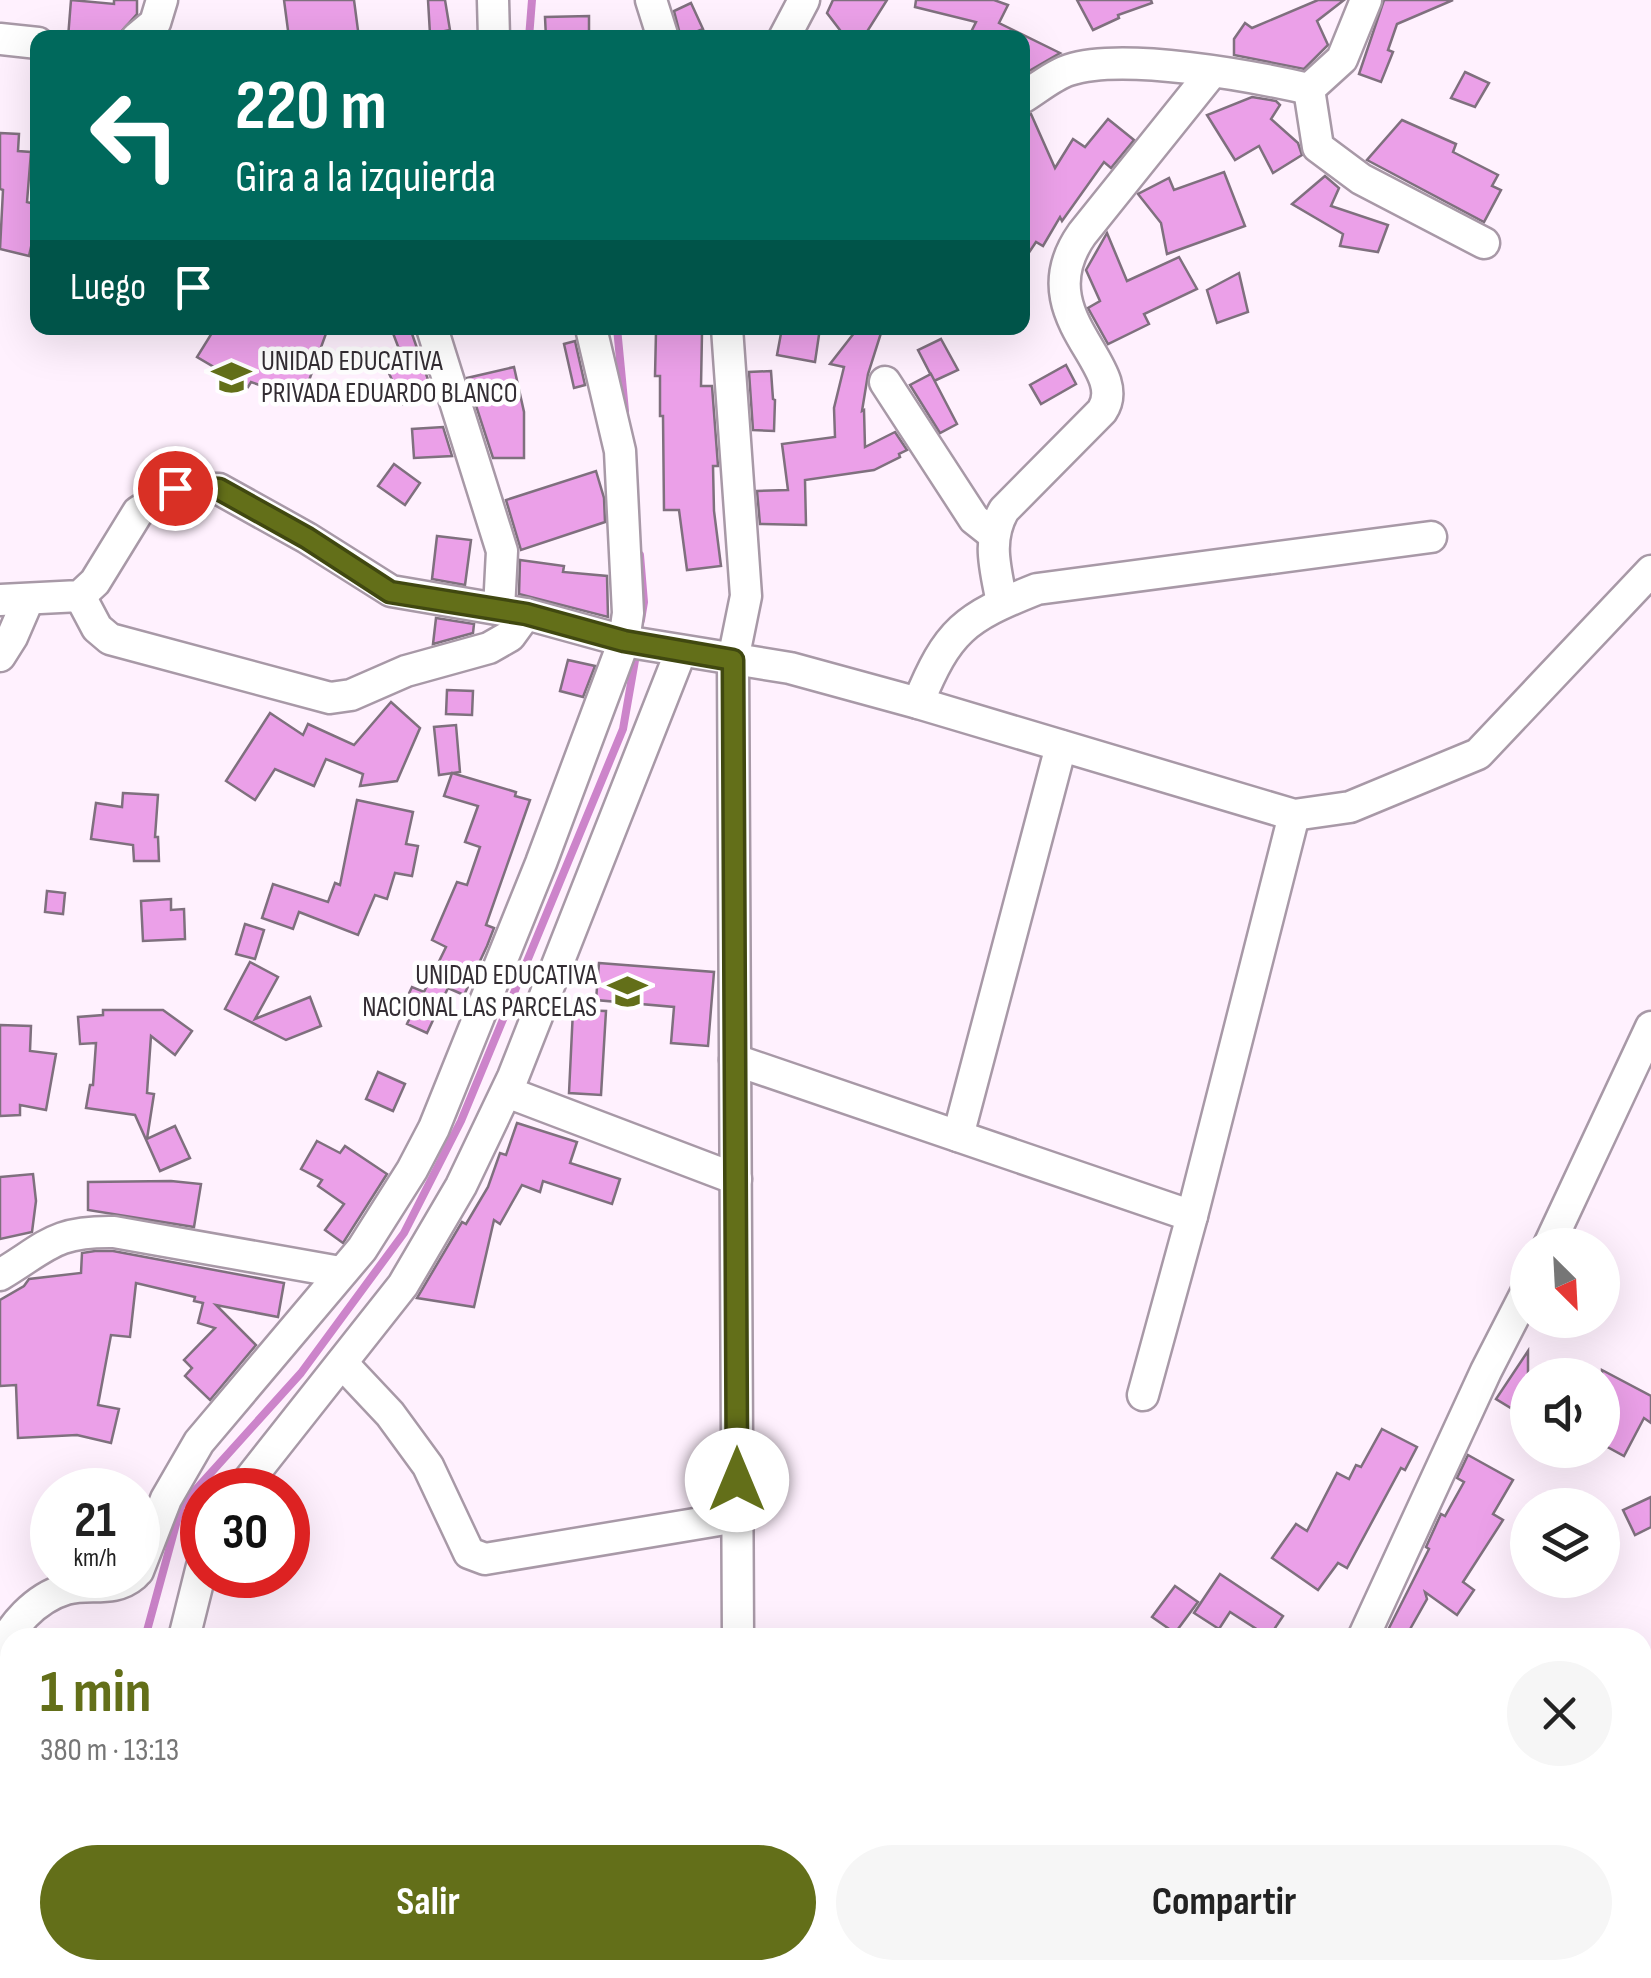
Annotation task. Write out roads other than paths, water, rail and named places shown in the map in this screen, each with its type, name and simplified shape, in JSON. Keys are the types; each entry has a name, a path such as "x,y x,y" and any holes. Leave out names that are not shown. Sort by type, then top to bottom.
{"street":[{"path":"147,30 155,23 162,0"},
{"path":"493,0 494,30"},
{"path":"652,0 660,30"},
{"path":"788,30 804,0"},
{"path":"1309,89 1342,59 1366,0"},
{"path":"0,39 30,42"},
{"path":"1030,93 1068,70 1117,62 1212,72 1309,89"},
{"path":"1002,602 992,549 1004,510 1102,412 1109,398 1108,384 1068,312 1064,296 1063,280 1073,248 1212,72"},
{"path":"1309,89 1318,147 1361,178 1484,243"},
{"path":"80,596 97,628 110,639 330,698 350,695 406,671 489,648 510,636 513,612 502,552 434,335"},
{"path":"160,1514 200,1442 362,1249 434,1128 633,642 628,614 620,451 593,335"},
{"path":"735,335 746,596 733,660 738,1628"},
{"path":"885,382 974,519 994,534"},
{"path":"0,656 12,637 14,600 80,596 96,582 138,512 175,488 219,489 307,538 390,592 513,612 633,642 790,668 1294,815 1350,807 1478,754 1651,571"},
{"path":"918,703 936,660 958,629 1002,602 1037,589 1430,537"},
{"path":"258,1468 404,1285 433,1236 506,1092 681,651"},
{"path":"958,1136 1061,746"},
{"path":"1143,1396 1294,815"},
{"path":"1557,1228 1651,1027"},
{"path":"735,1060 1192,1216"},
{"path":"506,1092 736,1179"},
{"path":"0,1275 50,1242 82,1232 114,1232 340,1272"},
{"path":"1369,1628 1510,1324"},
{"path":"342,1362 390,1414 428,1466 469,1553 485,1559 737,1517"},
{"path":"14,1628 48,1598"},
{"path":"186,1628 194,1598"}],"waterway":[{"path":"530,30 532,0"},
{"path":"618,335 625,411"},
{"path":"640,555 644,602 641,620"},
{"path":"148,1628 181,1506 301,1373 404,1233 461,1121 623,729 637,649"}],"place":[{"name":"UNIDAD EDUCATIVA PRIVADA EDUARDO BLANCO","path":"231,377"},
{"name":"UNIDAD EDUCATIVA NACIONAL LAS PARCELAS","path":"627,991"}]}
